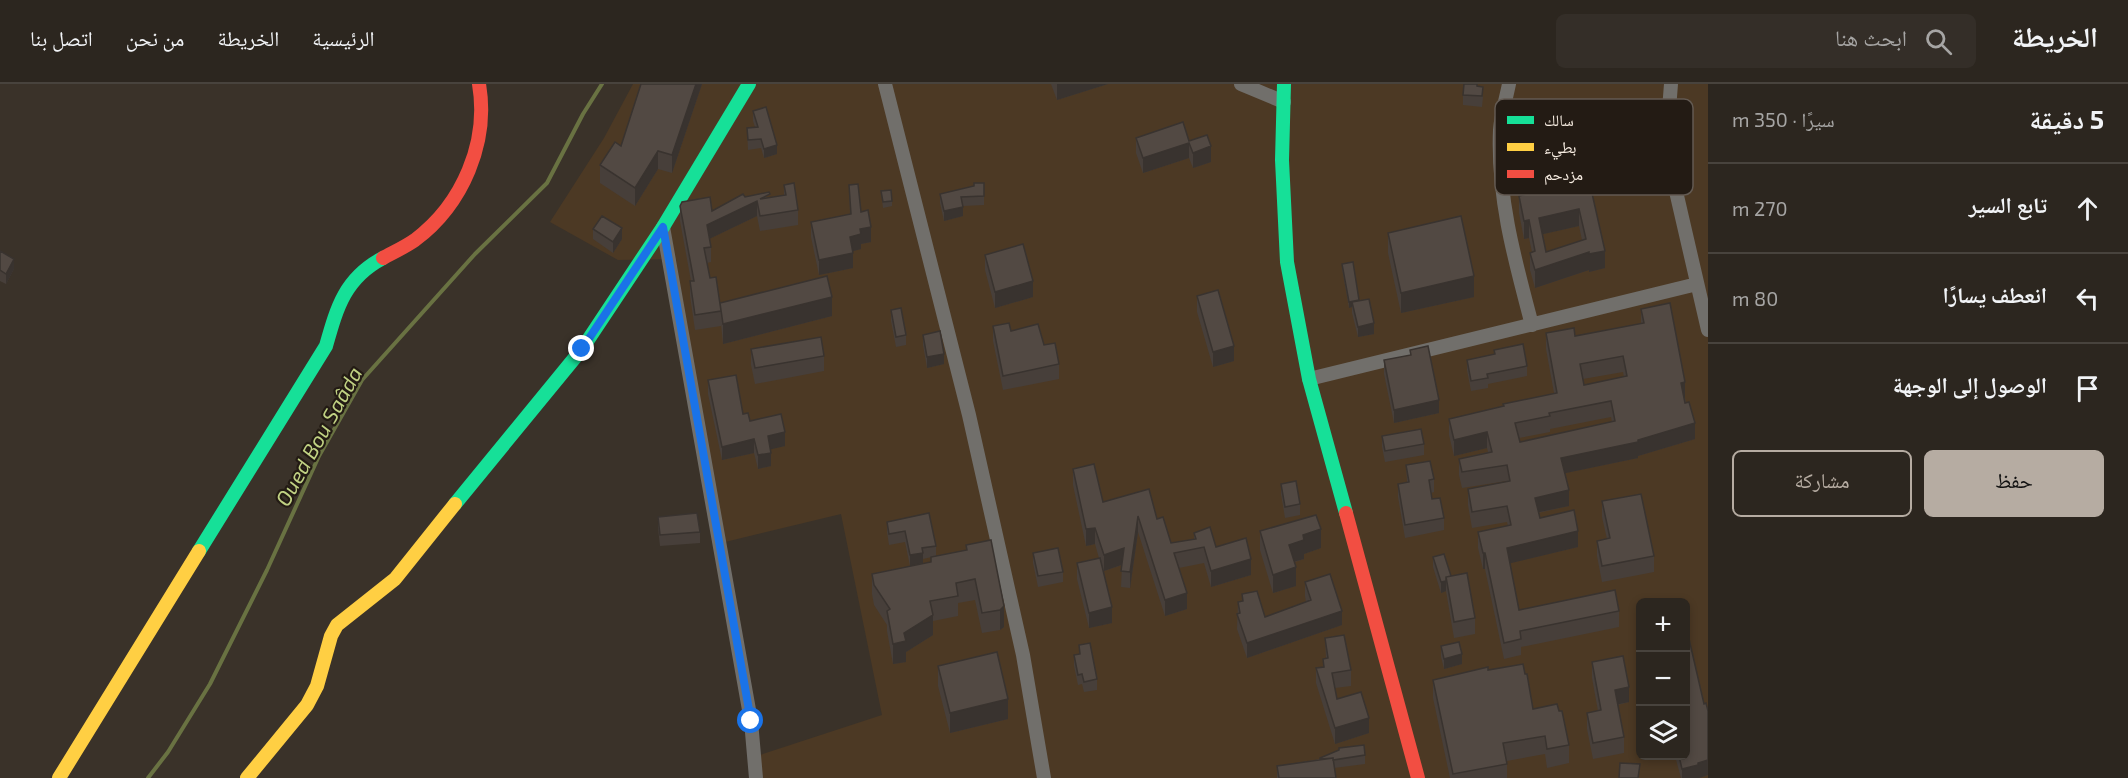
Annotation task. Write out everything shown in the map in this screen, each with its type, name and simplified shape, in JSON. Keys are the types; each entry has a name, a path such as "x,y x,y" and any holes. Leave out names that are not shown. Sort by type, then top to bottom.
{"street":[{"path":"59,778 326,346 340,298 357,275 414,241 438,221 468,173 483,119 479,84"},
{"path":"247,778 313,695 331,636 337,625 395,579 409,564 479,474 582,349 663,227 749,84"},
{"path":"885,84 969,416 1023,655 1044,778"},
{"path":"1241,84 1284,102"},
{"path":"1284,84 1282,160 1287,262 1309,379 1418,778"},
{"path":"1506,99 1509,84"},
{"path":"1670,99 1671,84"},
{"path":"1502,195 1532,326"},
{"path":"1677,195 1697,284 1705,300 1708,330"},
{"path":"663,227 751,721 756,778"},
{"path":"1309,379 1697,284"}],"shaded area":[{"path":"633,84 1708,84 1708,778 761,778 757,756 882,715 841,514 721,543 676,259 618,260 550,222 604,138"}],"building":[{"path":"641,84 696,84 672,155 658,151 635,188 600,165 615,142 621,146"},
{"path":"1464,84 1477,84 1483,87 1482,96 1463,95"},
{"path":"766,107 777,145 764,149 761,139 748,140 747,128 758,127 753,111"},
{"path":"1183,122 1189,141 1207,135 1211,146 1193,153 1189,143 1143,158 1136,138"},
{"path":"794,183 798,210 760,216 757,201 707,225 711,247 704,248 710,278 716,277 721,311 695,315 690,281 694,281 680,206 682,202 710,197 712,211 743,194 745,197 769,192 770,194 760,199 786,195 784,185"},
{"path":"974,183 984,183 984,196 961,197 963,207 944,211 940,194 974,186"},
{"path":"858,184 861,212 868,210 871,227 860,229 861,234 850,237 853,253 819,260 811,222 851,214 849,185"},
{"path":"891,190 892,201 883,202 881,191"},
{"path":"1592,195 1605,251 1589,254 1589,252 1535,270 1530,253 1535,251 1529,220 1524,221 1519,196","holes":["1579,209 1586,239 1546,252 1539,218"]},
{"path":"602,216 622,228 613,242 593,229"},
{"path":"1461,216 1474,276 1401,293 1388,233"},
{"path":"1023,244 1033,281 995,292 985,255"},
{"path":"0,251 14,259 6,274 0,270"},
{"path":"1353,262 1359,300 1349,302 1342,264"},
{"path":"827,276 832,297 723,324 720,303"},
{"path":"1218,290 1234,346 1213,352 1197,296"},
{"path":"1369,299 1374,323 1358,327 1352,302"},
{"path":"1670,303 1685,382 1681,383 1685,403 1689,402 1695,423 1638,440 1638,442 1561,458 1569,490 1535,498 1540,518 1574,510 1578,531 1507,548 1519,610 1615,590 1619,611 1520,631 1521,639 1504,643 1485,553 1483,553 1478,532 1511,525 1507,506 1472,512 1468,489 1510,481 1507,465 1462,472 1459,459 1492,452 1487,432 1454,440 1449,419 1504,406 1503,404 1557,393 1546,333 1574,328 1575,336 1644,323 1641,309","holes":["1623,356 1627,376 1584,385 1580,364","1611,401 1615,421 1520,442 1515,423 1550,416 1549,413"]},
{"path":"901,308 906,335 896,337 891,310"},
{"path":"1009,323 1011,331 1038,324 1044,345 1055,343 1059,364 1003,376 993,326"},
{"path":"940,331 944,354 927,357 923,335"},
{"path":"821,337 824,356 755,368 751,349"},
{"path":"1523,344 1527,366 1487,374 1488,378 1471,381 1467,360 1495,354 1494,350"},
{"path":"1428,346 1439,400 1394,410 1384,360 1411,355 1410,350"},
{"path":"736,375 743,414 748,413 750,421 781,414 785,432 768,436 771,453 758,455 754,439 722,447 708,380"},
{"path":"1421,429 1424,444 1385,451 1382,436"},
{"path":"1430,461 1434,479 1429,480 1432,499 1440,498 1444,518 1405,525 1398,484 1409,482 1406,465"},
{"path":"1094,464 1103,502 1149,489 1157,519 1163,517 1171,543 1196,539 1194,533 1210,527 1216,547 1246,538 1251,559 1211,571 1204,547 1174,553 1187,593 1165,600 1138,516 1130,572 1121,571 1124,548 1104,555 1095,528 1086,529 1073,469"},
{"path":"1296,481 1300,504 1285,507 1281,484"},
{"path":"1641,494 1654,556 1602,566 1597,541 1610,538 1602,501"},
{"path":"697,513 700,532 660,535 658,517"},
{"path":"929,513 936,546 922,548 923,553 910,555 905,531 889,534 887,522"},
{"path":"1316,515 1321,529 1303,535 1304,540 1289,545 1296,567 1273,575 1260,531"},
{"path":"991,540 1004,606 1000,610 982,613 975,579 956,583 958,596 930,601 933,615 904,633 906,641 893,644 887,611 890,609 874,585 872,574 931,562 931,557 967,550 966,545"},
{"path":"1058,548 1063,572 1038,576 1033,553"},
{"path":"1444,554 1451,576 1441,582 1433,557"},
{"path":"1100,558 1112,607 1089,613 1077,563"},
{"path":"1467,573 1475,618 1454,622 1446,577"},
{"path":"1330,574 1342,611 1247,643 1237,614 1240,613 1238,602 1243,601 1242,594 1257,591 1265,617 1311,600 1305,582"},
{"path":"1344,635 1351,670 1332,673 1337,699 1361,692 1369,718 1335,728 1316,668 1324,667 1323,659 1328,658 1325,638"},
{"path":"1459,642 1462,654 1444,659 1441,646"},
{"path":"1090,643 1097,679 1084,682 1082,674 1078,675 1074,655 1080,654 1079,645"},
{"path":"1690,643 1704,704 1706,703 1708,711 1708,760 1682,769 1680,760 1690,760"},
{"path":"997,652 1008,699 950,713 938,666"},
{"path":"1623,656 1629,687 1615,690 1624,737 1593,743 1587,713 1601,710 1592,662"},
{"path":"1523,664 1533,709 1557,704 1559,711 1562,711 1569,745 1547,749 1545,736 1503,743 1507,764 1453,774 1433,680 1488,667 1488,670"},
{"path":"1364,745 1365,755 1333,760 1333,758 1320,759 1339,748"},
{"path":"1333,758 1336,778 1279,778 1277,766"},
{"path":"1620,763 1640,764 1638,778 1619,778"}],"waterway":[{"name":"Oued Bou Saâda","path":"148,778 168,752 210,684 267,570 319,456 362,380 475,254 547,183 583,114 602,84"}],"traffic: fast":[{"path":"455,504 582,349 663,227 749,84"},
{"path":"1284,84 1282,160 1287,262 1309,379 1346,513"},
{"path":"199,551 326,346 344,295 360,275 383,258"}],"traffic: slow":[{"path":"247,778 307,705 317,686 331,636 337,625 395,579 455,504"},
{"path":"59,778 199,551"}],"traffic: jam":[{"path":"383,258 411,243 432,225 447,209 459,190 469,170 480,128 479,84"},
{"path":"1346,513 1418,778"}],"route":[{"path":"582,349 663,227 751,721"}]}
